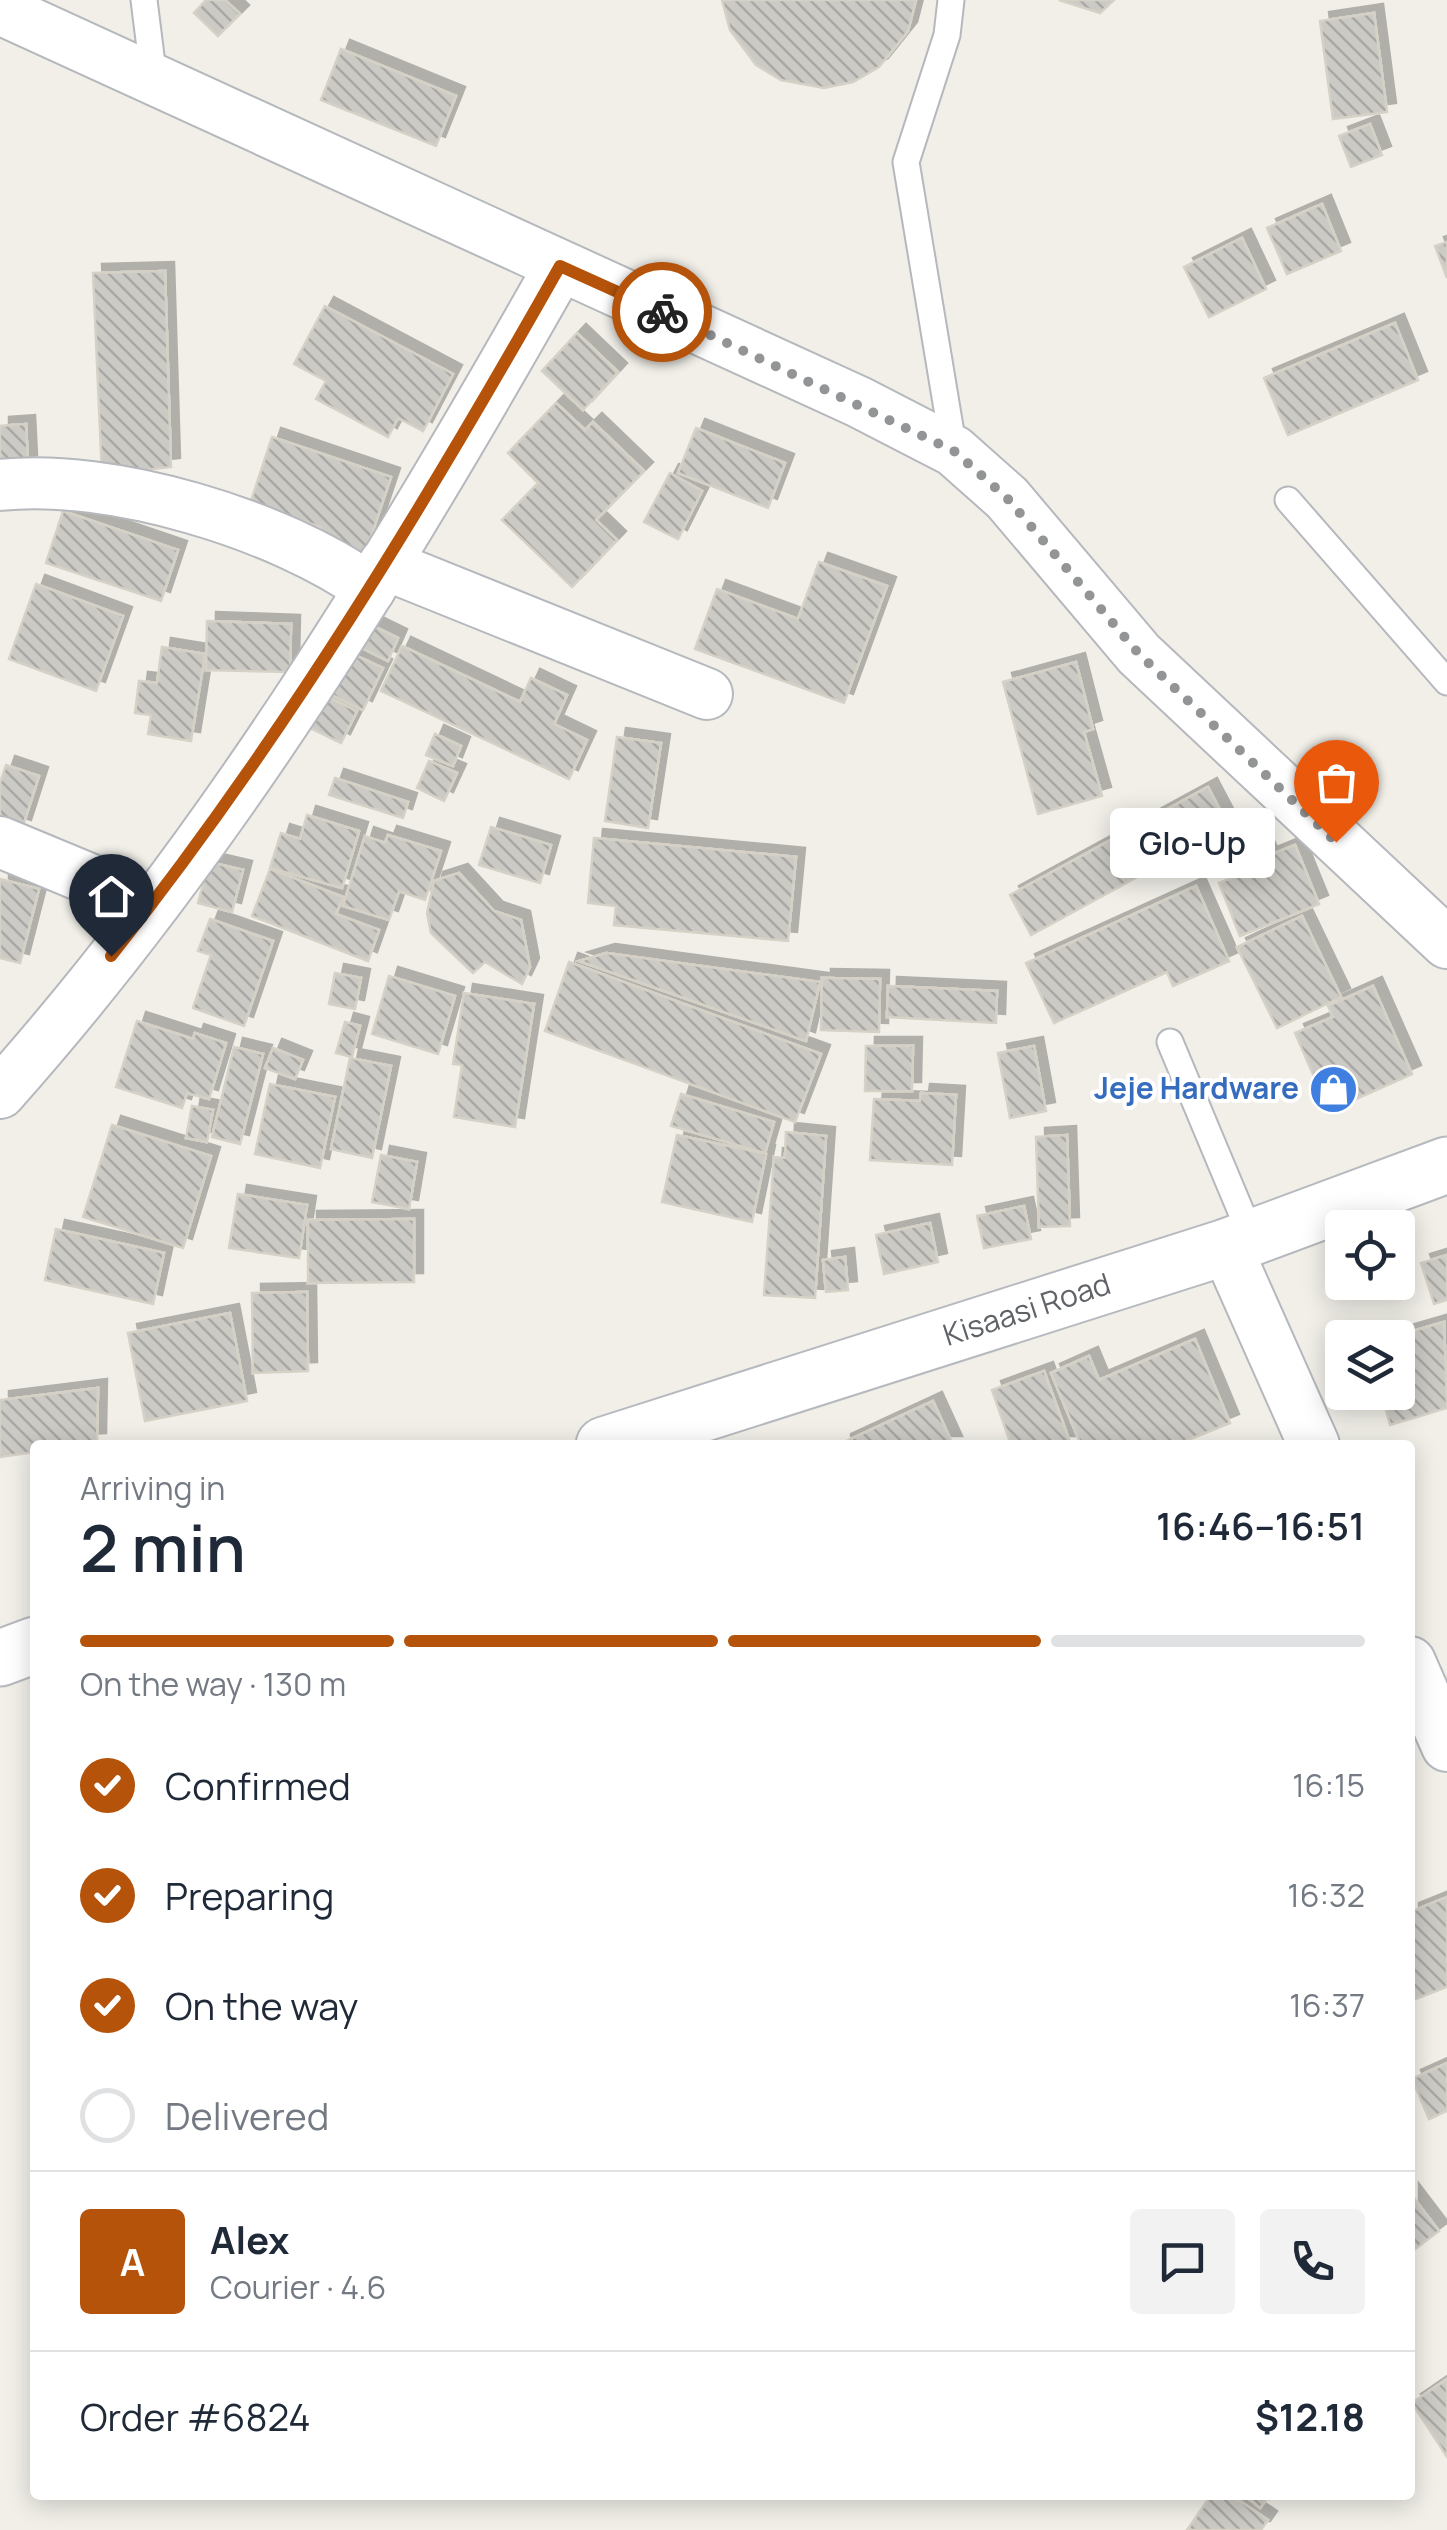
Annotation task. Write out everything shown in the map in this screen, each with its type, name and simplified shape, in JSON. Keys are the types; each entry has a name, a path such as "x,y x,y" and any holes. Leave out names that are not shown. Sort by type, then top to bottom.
{"main road":[{"name":"Kisaasi Road","path":"620,1440 1239,1242 1447,1165"},
{"path":"0,1658 30,1647"}],"street":[{"path":"0,10 859,402 954,451 1007,498 1139,654 1447,942"},
{"path":"0,1093 152,905 276,734 377,577 560,266"},
{"path":"0,485 36,481 76,486 186,509 706,694"},
{"path":"0,842 152,905"},
{"path":"1239,1242 1312,1440"},
{"path":"1415,1673 1447,1746"}],"lane":[{"path":"144,0 154,80"},
{"path":"951,0 947,36 906,162 954,451"},
{"path":"1288,500 1447,682"},
{"path":"1170,1042 1239,1242"}],"building":[{"path":"206,0 225,0 240,14 218,36 194,13"},
{"path":"722,0 916,0 908,31 879,67 853,82 824,88 781,80 756,65 730,30"},
{"path":"1059,0 1114,0 1100,13"},
{"path":"1374,13 1387,112 1333,119 1320,21"},
{"path":"341,49 456,96 436,146 321,100"},
{"path":"1370,124 1382,155 1351,167 1339,136"},
{"path":"1322,204 1341,251 1287,274 1267,228"},
{"path":"1242,238 1266,289 1209,317 1184,267"},
{"path":"1447,242 1447,278 1435,246"},
{"path":"165,271 171,467 102,475 93,273"},
{"path":"325,306 453,374 423,431 398,418 388,437 316,399 326,381 294,364"},
{"path":"1395,323 1418,380 1288,435 1264,378"},
{"path":"577,333 618,372 583,410 542,371"},
{"path":"556,403 585,430 593,422 644,471 596,520 617,540 572,587 502,520 538,483 508,453"},
{"path":"26,424 28,464 0,466 0,426"},
{"path":"696,428 785,463 768,508 678,473"},
{"path":"272,437 391,477 365,554 317,538 321,527 250,504"},
{"path":"670,473 702,491 678,539 644,522"},
{"path":"63,511 178,550 161,601 46,563"},
{"path":"819,562 887,586 844,703 695,649 717,589 798,619"},
{"path":"36,584 123,616 96,691 9,659"},
{"path":"207,621 291,624 290,672 206,670"},
{"path":"369,624 398,638 388,661 358,646"},
{"path":"402,646 520,702 531,678 567,695 554,724 587,740 569,779 381,691"},
{"path":"162,647 205,654 191,741 148,734 151,715 135,713 139,681 157,683"},
{"path":"346,651 383,668 363,710 326,692"},
{"path":"1076,662 1093,729 1084,732 1102,796 1038,814 1003,682"},
{"path":"326,696 357,711 341,743 310,728"},
{"path":"435,734 461,746 453,766 426,755"},
{"path":"617,737 661,743 648,828 605,821"},
{"path":"429,761 457,773 444,801 417,788"},
{"path":"6,765 39,776 22,829 0,822 0,783"},
{"path":"335,778 408,802 403,818 329,795"},
{"path":"1208,787 1229,827 1031,935 1010,895"},
{"path":"307,815 359,831 342,888 270,868 281,833 300,839"},
{"path":"491,827 551,845 540,883 479,865"},
{"path":"388,835 441,851 425,900 399,891 389,920 343,906 365,836 385,843"},
{"path":"594,838 796,857 788,941 614,925 616,906 588,903"},
{"path":"1262,843 1268,856 1295,845 1319,904 1240,936 1219,883 1243,873 1236,854"},
{"path":"209,862 243,870 232,912 198,903"},
{"path":"270,869 343,897 336,914 379,930 368,961 252,916"},
{"path":"459,873 494,911 521,920 530,967 522,984 485,962 473,973 431,933 427,913 434,881"},
{"path":"0,879 39,889 20,963 0,958"},
{"path":"1196,886 1229,961 1173,986 1167,972 1054,1023 1026,963"},
{"path":"1302,916 1341,997 1277,1028 1237,947"},
{"path":"210,919 273,941 244,1026 193,1008 211,955 198,951"},
{"path":"606,953 820,982 806,1041 579,961"},
{"path":"569,962 821,1054 795,1122 545,1031"},
{"path":"335,973 361,978 355,1009 329,1004"},
{"path":"389,976 455,996 438,1054 372,1034"},
{"path":"822,978 880,979 879,1032 821,1030"},
{"path":"888,986 997,991 996,1023 887,1017"},
{"path":"1373,986 1412,1074 1329,1111 1295,1033 1333,1017 1328,1006"},
{"path":"464,993 534,1004 515,1127 454,1117 462,1065 453,1064"},
{"path":"137,1021 193,1039 195,1033 226,1043 209,1099 187,1093 182,1108 116,1087"},
{"path":"345,1022 360,1026 352,1057 336,1053"},
{"path":"866,1046 913,1046 912,1091 865,1091"},
{"path":"1034,1046 1046,1111 1010,1118 998,1053"},
{"path":"234,1047 263,1054 240,1144 212,1137"},
{"path":"273,1048 303,1060 295,1079 265,1068"},
{"path":"350,1058 391,1066 372,1158 331,1149"},
{"path":"270,1084 335,1097 320,1168 255,1154"},
{"path":"921,1093 956,1095 952,1165 870,1160 874,1099 920,1101"},
{"path":"681,1094 774,1122 765,1153 671,1126"},
{"path":"192,1106 213,1110 207,1142 186,1138"},
{"path":"112,1125 211,1156 183,1248 83,1217"},
{"path":"786,1132 826,1136 815,1298 764,1295 774,1157 785,1158"},
{"path":"677,1135 766,1154 752,1222 662,1202"},
{"path":"1067,1135 1070,1226 1039,1227 1036,1137"},
{"path":"381,1155 417,1162 409,1209 372,1202"},
{"path":"238,1194 307,1205 299,1258 229,1248"},
{"path":"1024,1206 1031,1239 984,1248 977,1216"},
{"path":"414,1219 414,1282 308,1283 308,1220"},
{"path":"930,1223 938,1262 884,1274 876,1235"},
{"path":"56,1229 164,1253 153,1304 45,1280"},
{"path":"1447,1255 1447,1300 1434,1304 1421,1263"},
{"path":"845,1257 848,1290 826,1292 823,1260"},
{"path":"307,1292 308,1371 253,1373 252,1293"},
{"path":"230,1313 247,1401 145,1421 128,1333"},
{"path":"1444,1322 1447,1408 1390,1425 1386,1410 1415,1410 1415,1330"},
{"path":"1195,1339 1230,1423 1188,1440 1079,1440 1051,1373 1089,1356 1099,1380"},
{"path":"1044,1371 1069,1440 1009,1440 992,1390"},
{"path":"98,1388 97,1440 30,1440 30,1453 0,1457 0,1400"},
{"path":"933,1401 951,1440 848,1440"},
{"path":"1447,1897 1447,1987 1415,1999 1415,1910"},
{"path":"1447,2063 1447,2111 1429,2119 1415,2078"},
{"path":"1415,2200 1439,2231 1415,2249"},
{"path":"1447,2379 1447,2457 1415,2408 1415,2401"},
{"path":"1208,2500 1238,2500 1268,2520 1261,2530 1187,2530"},
{"path":"1250,2500 1266,2500 1260,2508"}],"way so far":[{"path":"662,312 859,402 954,451 1007,498 1139,654 1336,842"}],"place":[{"name":"Glo-Up","path":"1336,842"},
{"name":"Jeje Hardware","path":"1334,1089"}],"route":[{"path":"111,956 276,734 370,589 560,266 662,312"}]}
